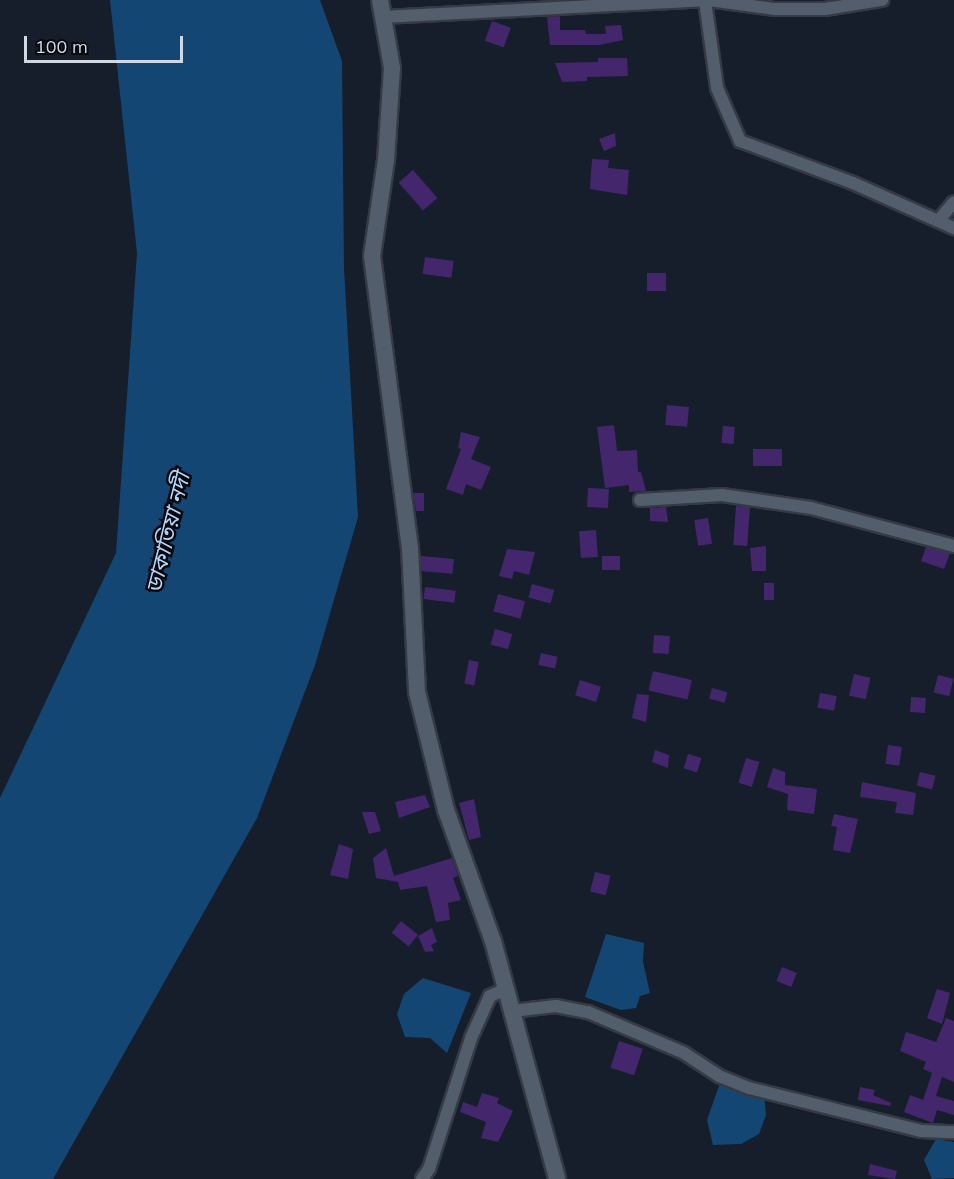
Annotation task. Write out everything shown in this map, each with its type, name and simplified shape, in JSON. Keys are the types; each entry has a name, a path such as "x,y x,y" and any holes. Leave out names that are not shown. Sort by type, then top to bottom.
{"main road":[{"path":"382,8 392,68 386,160 372,256 410,548 417,692 446,810 506,989 557,1179"}],"street":[{"path":"382,8 707,1 785,9 825,9 882,0"},
{"path":"707,1 717,88 740,141 939,219 954,228"},
{"path":"939,219 954,202"},
{"path":"640,500 722,495 778,504 954,546"},
{"path":"422,1179 429,1169 471,1038 490,996 506,989"},
{"path":"512,1011 556,1006 588,1012 684,1053 719,1076 749,1088 921,1131 954,1132"}],"water":[{"name":"ডাকাতিয়া নদী","path":"110,0 320,0 342,61 344,268 358,517 315,665 257,818 53,1179 0,1179 0,798 116,553 137,253"},
{"path":"606,934 644,943 643,962 650,993 640,996 636,1008 621,1010 585,997"},
{"path":"423,978 471,993 447,1053 430,1038 405,1037 397,1014 404,994"},
{"path":"720,1083 764,1092 766,1115 759,1134 741,1144 713,1145 707,1120"},
{"path":"936,1139 954,1142 954,1178 932,1179 924,1160"}],"building":[{"path":"560,16 560,30 585,30 586,34 606,34 605,26 621,25 623,40 599,45 550,45 547,17"},
{"path":"492,21 511,28 504,48 485,41"},
{"path":"598,58 627,58 628,76 587,77 587,81 562,82 555,63 598,62"},
{"path":"615,133 616,146 604,151 599,139"},
{"path":"592,159 609,160 608,168 629,170 627,195 590,189"},
{"path":"413,170 437,198 423,210 399,182"},
{"path":"425,257 454,261 451,278 423,274"},
{"path":"647,273 666,273 666,291 647,291"},
{"path":"667,405 689,407 687,427 665,425"},
{"path":"614,425 617,451 637,450 638,472 641,472 646,491 629,492 629,485 605,488 597,427"},
{"path":"723,426 735,427 733,444 722,443"},
{"path":"461,432 480,437 471,459 491,467 481,490 466,484 463,495 446,489 461,449 458,448"},
{"path":"753,449 782,449 782,466 753,466"},
{"path":"588,488 609,489 608,508 587,507"},
{"path":"413,493 424,493 424,511 416,511"},
{"path":"736,506 750,507 747,546 733,545"},
{"path":"666,507 668,522 650,521 650,508"},
{"path":"708,518 712,544 698,546 694,520"},
{"path":"596,530 598,557 581,558 579,531"},
{"path":"766,546 766,571 752,571 750,548"},
{"path":"926,547 950,553 944,569 921,561"},
{"path":"507,549 535,552 529,575 514,571 512,579 499,576"},
{"path":"421,556 454,559 453,574 420,571"},
{"path":"602,556 620,556 620,570 602,570"},
{"path":"764,583 774,583 774,600 764,600"},
{"path":"532,584 554,590 551,603 528,598"},
{"path":"425,587 456,591 454,603 424,599"},
{"path":"498,594 525,601 520,619 493,611"},
{"path":"495,629 512,634 508,649 491,644"},
{"path":"654,635 670,636 669,654 653,653"},
{"path":"541,653 558,657 555,669 538,665"},
{"path":"469,660 479,662 474,685 464,684"},
{"path":"653,671 692,680 687,699 649,690"},
{"path":"854,674 871,678 866,699 849,695"},
{"path":"938,675 954,679 949,696 934,692"},
{"path":"580,680 601,687 596,702 575,695"},
{"path":"712,688 727,692 725,703 709,699"},
{"path":"820,693 837,696 834,711 817,708"},
{"path":"637,694 649,695 646,722 632,718"},
{"path":"911,697 926,698 925,713 910,712"},
{"path":"888,745 902,747 899,766 885,764"},
{"path":"655,750 669,755 668,768 652,762"},
{"path":"688,754 701,758 697,772 684,768"},
{"path":"746,758 759,762 752,787 738,783"},
{"path":"773,768 785,772 785,785 817,789 814,814 787,810 788,794 767,787"},
{"path":"920,772 936,776 932,789 917,786"},
{"path":"862,782 916,793 913,815 895,813 897,802 860,797"},
{"path":"425,795 430,807 399,818 395,802"},
{"path":"474,799 481,837 469,840 459,803"},
{"path":"362,812 375,812 381,831 369,834"},
{"path":"834,814 858,819 850,853 833,850 837,827 831,826"},
{"path":"339,844 353,849 348,879 330,875"},
{"path":"386,848 394,876 452,858 458,876 453,878 461,900 448,903 450,920 436,922 427,886 400,890 398,882 376,878 373,858"},
{"path":"595,872 611,876 606,895 590,891"},
{"path":"401,921 418,935 409,947 392,933"},
{"path":"432,928 437,942 431,945 434,951 425,952 418,936"},
{"path":"782,967 797,973 791,987 776,981"},
{"path":"937,989 950,993 942,1024 927,1018"},
{"path":"946,1018 954,1021 954,1082 942,1077 936,1096 954,1101 954,1115 937,1110 933,1123 904,1112 910,1095 923,1100 932,1073 923,1069 926,1062 900,1051 906,1032 936,1042"},
{"path":"619,1041 643,1049 634,1075 610,1068"},
{"path":"860,1087 875,1090 873,1095 891,1103 890,1106 858,1100"},
{"path":"482,1093 499,1098 497,1103 513,1111 498,1142 481,1138 486,1122 460,1112 463,1102 477,1107"},
{"path":"870,1164 897,1171 895,1179 868,1175"}]}
